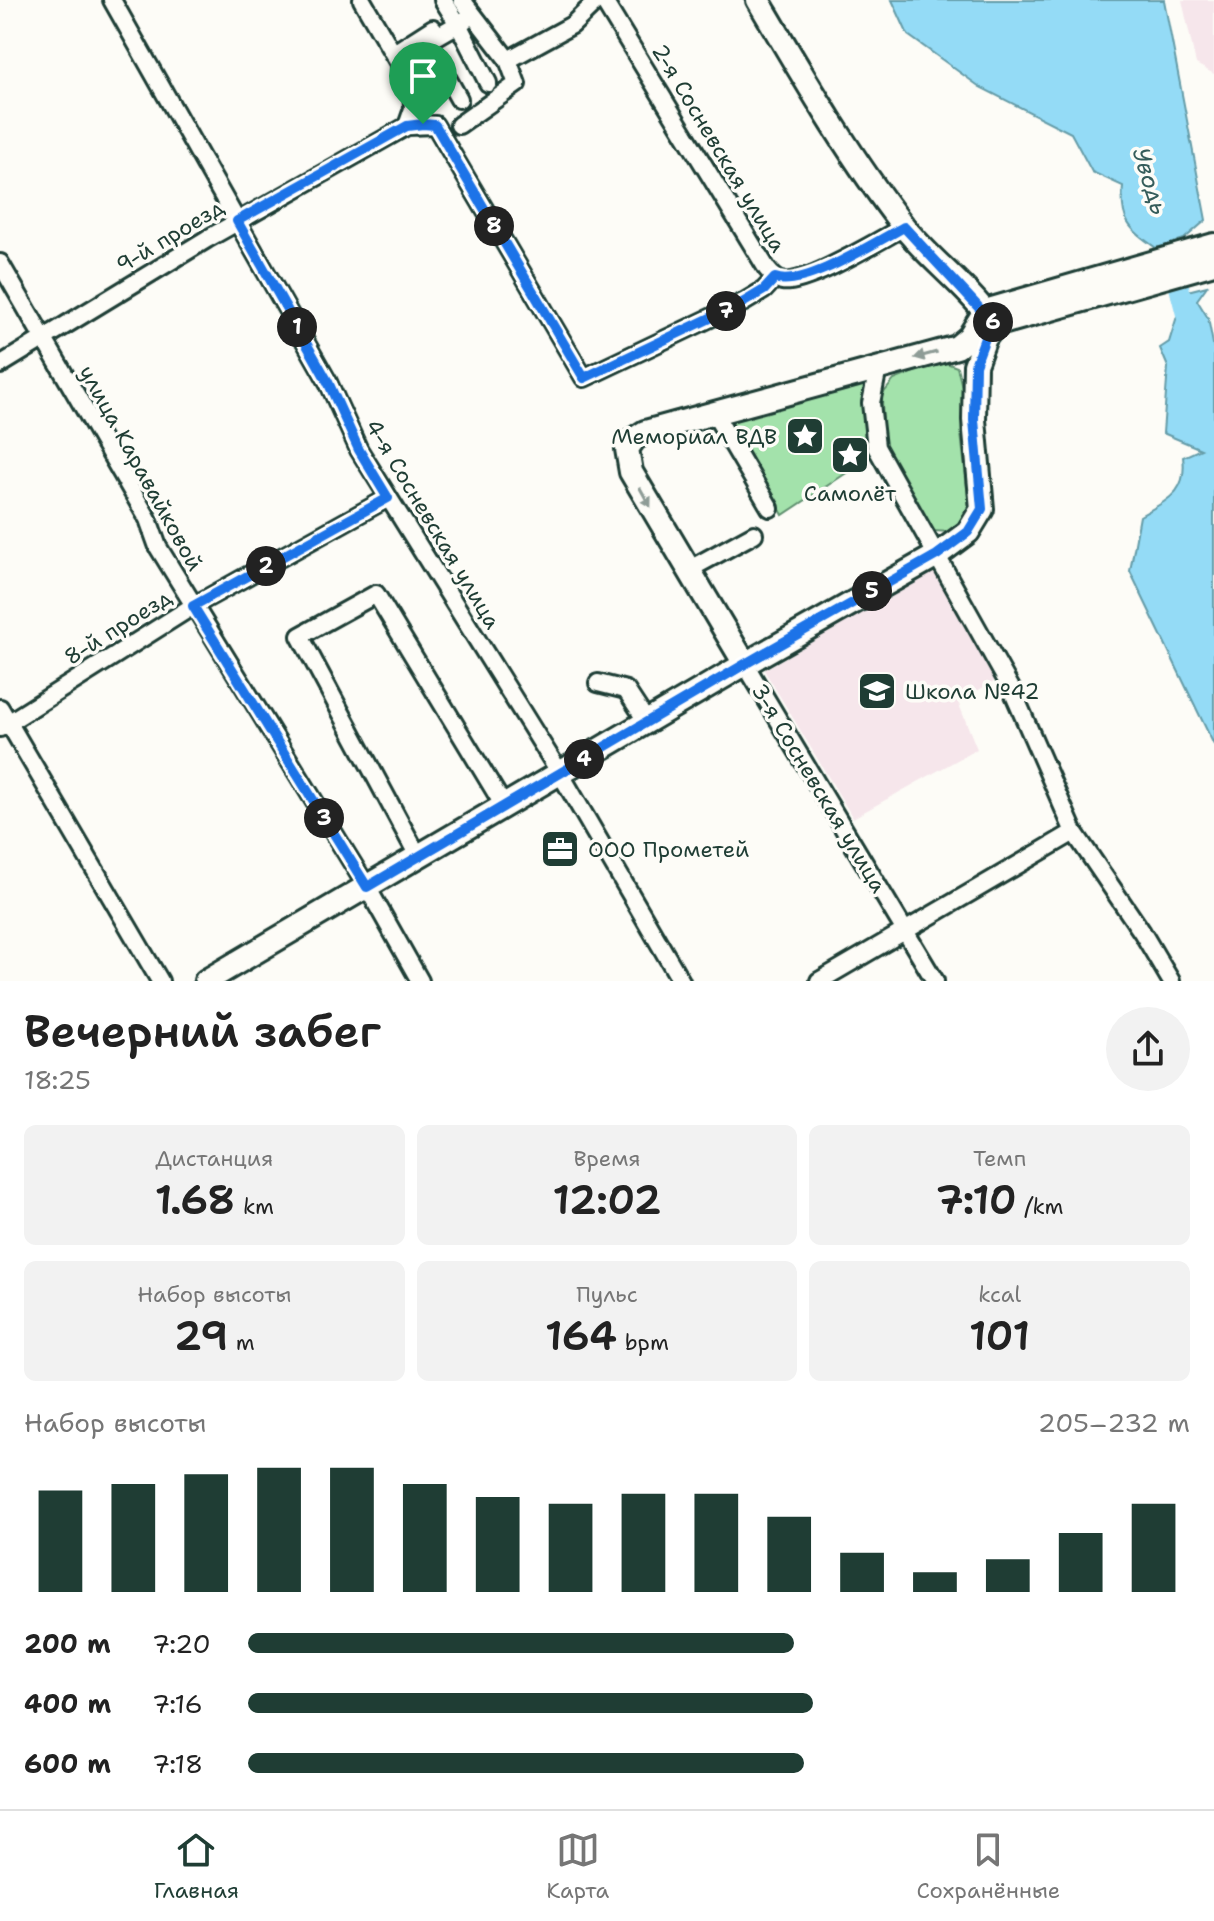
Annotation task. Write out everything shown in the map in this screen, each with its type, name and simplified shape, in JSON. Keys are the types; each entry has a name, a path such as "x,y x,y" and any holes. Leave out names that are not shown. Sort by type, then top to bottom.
{"main road":[{"path":"758,0 831,123 904,227 990,318"},
{"path":"1120,281 1214,245"},
{"path":"714,413 957,347 990,318 1120,281 1214,263"},
{"path":"206,981 745,664 937,555 968,532 982,509 974,420 974,377 990,318"},
{"name":"3-я Сосневская улица","path":"714,413 645,432 634,439 627,449 631,472 745,664"}],"street":[{"name":"4-я Сосневская улица","path":"112,0 328,382 359,450 560,773 681,981"},
{"path":"362,0 412,86 413,109 407,126 435,125 584,378 744,302 764,290 775,278"},
{"path":"443,0 508,60 517,84 459,125"},
{"path":"462,0 461,18 488,83"},
{"path":"508,60 572,25 601,0"},
{"name":"2-я Сосневская улица","path":"601,0 775,278 785,282 830,267 904,227"},
{"path":"394,53 461,18"},
{"path":"459,99 427,42 461,18"},
{"name":"9-й проезд","path":"0,365 237,221 407,126"},
{"name":"улица Каравайковой","path":"0,263 148,519 158,547 367,887 420,981"},
{"path":"878,368 871,403 876,447 1012,690 1074,832 1171,981"},
{"path":"714,413 770,508"},
{"name":"8-й проезд","path":"3,720 193,606 388,498"},
{"path":"688,570 754,534"},
{"path":"418,856 300,636 376,594 504,806"},
{"name":"3-я Сосневская улица","path":"745,664 935,981"},
{"path":"598,683 626,690 647,722"},
{"path":"3,720 160,981"},
{"path":"819,981 1074,832"}],"shaded area":[{"path":"1182,0 1214,0 1214,74 1196,64"},
{"name":"Школа №42","path":"939,567 996,680 958,702 977,749 853,818 764,670"}],"green space":[{"path":"941,361 957,367 964,395 961,433 969,506 953,532 932,531 920,518 908,487 883,445 882,395 894,380"},
{"path":"867,382 869,458 783,515 730,418"}],"water":[{"path":"892,0 1164,0 1206,220 1184,239 1156,248 1128,223 1123,208 1123,186 1092,172 1071,133 980,87 908,35"},
{"path":"1207,286 1197,300 1208,318 1214,349 1214,745 1130,571 1140,516 1174,494 1182,479 1183,457 1201,449 1163,433 1168,367 1160,348 1169,342 1178,313 1172,295"}],"waterway":[{"name":"Уводь","path":"1161,217 1187,318"}],"place":[{"name":"Мемориал ВДВ","path":"805,436"},
{"name":"Самолёт","path":"850,455"},
{"name":"Школа №42","path":"877,691"},
{"name":"ООО Прометей","path":"560,849"}],"route":[{"path":"423,124 435,125 584,378 744,302 764,290 775,278 785,282 830,267 904,227 995,325 978,354 974,377 974,420 982,509 968,532 937,555 745,664 367,887 193,606 388,498 359,450 328,382 237,221 407,126 423,124"}]}
